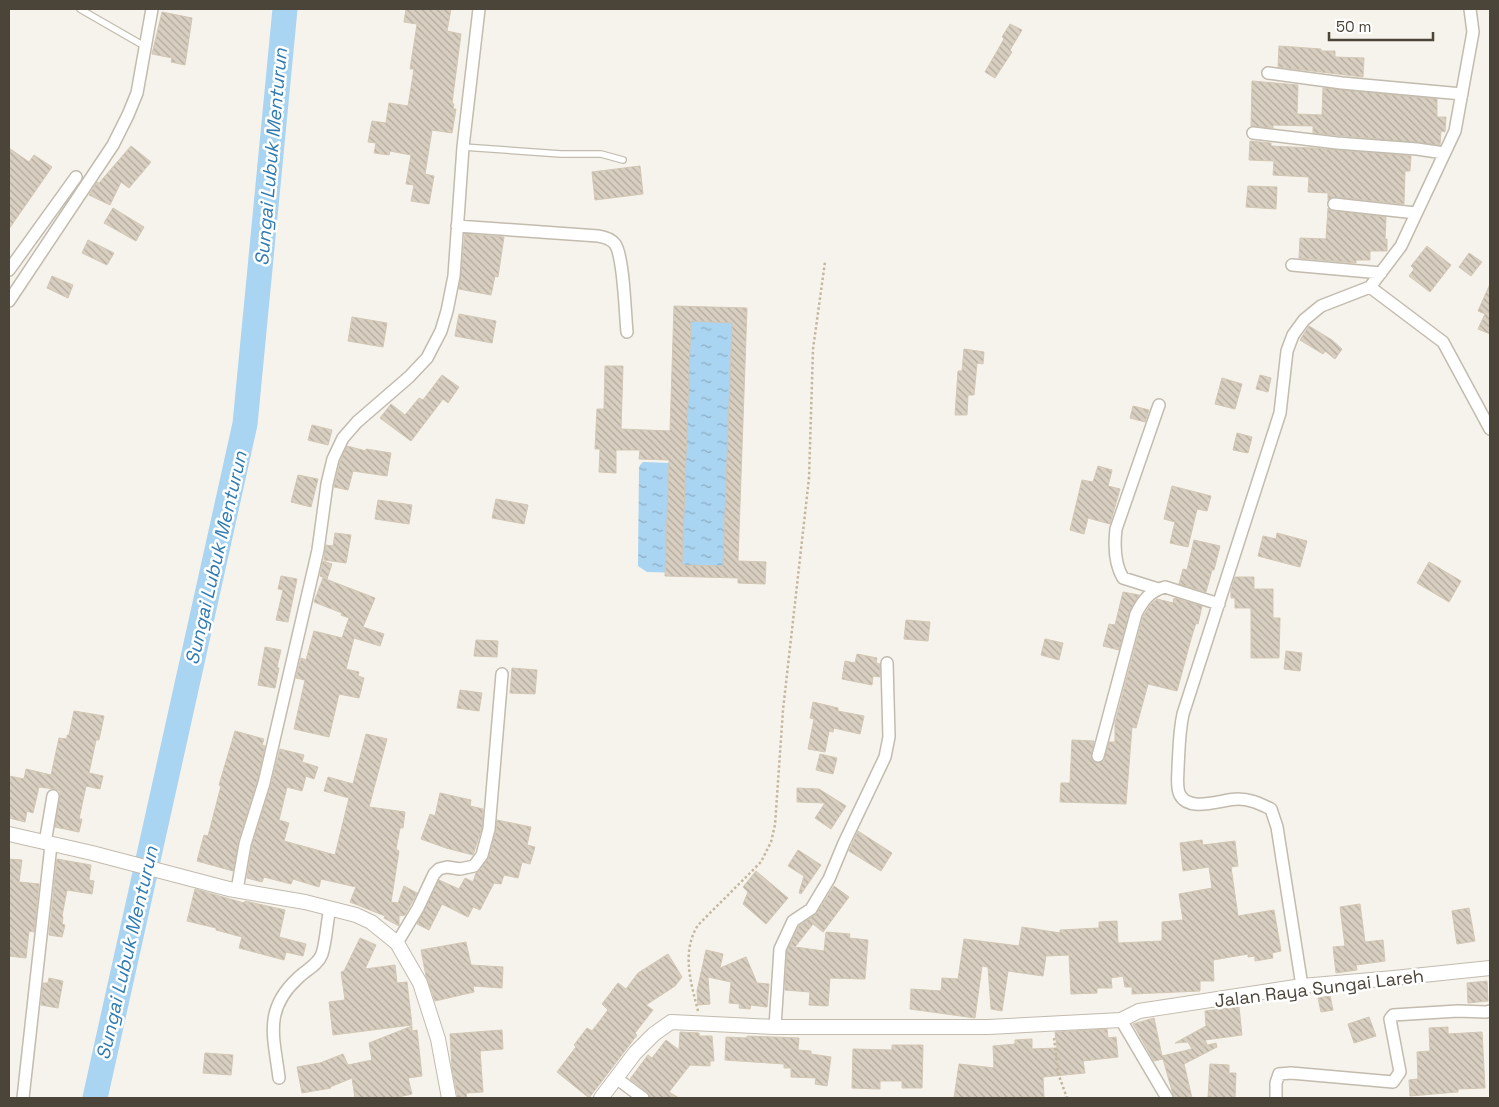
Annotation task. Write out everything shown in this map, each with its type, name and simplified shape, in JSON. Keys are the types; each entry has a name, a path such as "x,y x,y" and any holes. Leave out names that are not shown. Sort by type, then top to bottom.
{"street":[{"path":"9,301 112,146 137,93 152,9"},
{"path":"237,890 245,844 264,783 318,550 327,484 333,459 343,438 357,422 409,377 427,358 441,331 447,312 454,276 463,147 479,9"},
{"path":"1302,986 1277,827 1271,809 1253,800 1237,799 1198,804 1187,802 1179,795 1180,730 1183,714 1280,413 1287,351 1293,335 1304,320 1321,306 1370,287 1401,246 1455,131 1473,32 1470,9"},
{"path":"1268,73 1342,83 1462,94"},
{"path":"1253,133 1337,143 1417,148 1444,153"},
{"path":"9,270 76,177"},
{"path":"1334,204 1416,213"},
{"path":"457,226 598,236 611,240 621,258 627,332"},
{"path":"1292,265 1381,273"},
{"path":"1370,287 1442,342 1490,429"},
{"path":"1158,589 1123,578 1117,564 1115,543 1116,530 1159,405"},
{"path":"1098,756 1136,614 1142,602 1149,594 1158,589 1165,588 1219,604"},
{"path":"774,1027 780,949 793,921 811,908 829,879 844,842 885,757 889,737 887,663"},
{"path":"397,943 418,908 434,874 439,869 447,867 460,869 474,866 482,855 489,829 502,674"},
{"path":"23,1098 53,796"},
{"path":"9,834 223,887 330,908 356,915 371,922 397,943 420,983 438,1039 449,1098"},
{"path":"279,1078 273,1030 274,1013 280,1000 294,982 316,964 322,954 330,908"},
{"name":"Jalan Raya Sungai Lareh","path":"602,1098 635,1053 654,1034 671,1022 774,1027 988,1027 1121,1020 1139,1011 1302,986 1490,968"},
{"path":"1276,1098 1276,1083 1279,1074 1291,1073 1393,1082 1400,1072 1390,1019 1393,1015 1490,1011"},
{"path":"1121,1020 1166,1098"},
{"path":"616,1078 643,1098"}],"lane":[{"path":"80,9 146,47"},
{"path":"463,147 561,154 601,154 623,160"}],"path":[{"path":"700,1022 689,972 692,934 698,925 761,862 771,842 775,825 783,710 809,478 812,349 825,262"},
{"path":"1052,1024 1058,1073 1067,1098"}],"water":[{"path":"689,318 734,320 727,564 719,574 647,572 638,566 639,468 643,462 672,463"}],"building":[{"path":"406,9 451,9 447,31 461,34 452,103 454,104 453,109 456,109 452,133 432,130 425,174 434,176 429,204 411,201 414,185 406,184 411,155 390,151 389,155 374,153 376,143 368,142 372,121 386,123 389,103 408,106 414,69 410,69 417,24 404,22"},
{"path":"162,12 192,18 185,65 171,62 172,58 152,54"},
{"path":"1010,24 1022,30 1010,50 1012,52 995,78 985,72 1004,39 1002,37"},
{"path":"1279,46 1335,51 1335,57 1364,58 1363,77 1278,67"},
{"path":"1252,81 1298,85 1297,114 1322,115 1323,88 1437,99 1437,117 1446,117 1445,132 1441,131 1440,145 1313,133 1313,126 1273,125 1273,128 1251,126"},
{"path":"1250,141 1271,143 1271,146 1411,156 1410,171 1405,171 1404,204 1335,197 1328,200 1328,193 1308,192 1309,177 1273,175 1274,161 1249,160"},
{"path":"131,146 151,162 129,188 121,182 110,205 89,195 97,182 99,183"},
{"path":"9,148 29,162 34,155 52,167 9,229"},
{"path":"640,166 643,194 595,200 592,172"},
{"path":"1248,186 1277,187 1276,209 1246,207"},
{"path":"113,208 144,227 136,241 104,223"},
{"path":"1328,208 1333,211 1386,217 1385,239 1387,239 1387,251 1370,251 1370,260 1356,260 1356,263 1299,258 1300,238 1326,239"},
{"path":"465,234 504,237 498,277 495,276 491,295 459,289"},
{"path":"88,240 114,253 107,265 82,253"},
{"path":"1427,246 1451,265 1430,292 1409,276 1414,269 1411,266"},
{"path":"1469,253 1482,262 1471,276 1459,267"},
{"path":"52,276 73,285 68,298 47,288"},
{"path":"1490,284 1490,334 1478,329 1485,314 1478,311"},
{"path":"674,306 747,308 738,561 766,562 765,584 738,583 738,578 665,576 669,460 639,459 640,450 616,450 616,473 599,472 600,449 595,449 597,409 604,409 605,366 623,366 621,429 670,431","holes":["691,321 732,323 723,566 682,565"]},
{"path":"459,314 496,321 492,343 455,336"},
{"path":"352,317 387,323 383,347 348,341"},
{"path":"1309,326 1332,340 1342,349 1335,359 1325,351 1323,354 1300,340"},
{"path":"964,349 984,352 983,364 977,363 974,395 968,395 967,415 955,415 958,371 962,371"},
{"path":"442,375 459,387 448,403 443,399 411,441 380,418 391,404 405,415 419,398 423,400"},
{"path":"1260,375 1271,378 1268,392 1256,389"},
{"path":"1222,378 1242,384 1235,409 1215,404"},
{"path":"1133,406 1149,410 1145,422 1130,418"},
{"path":"312,425 332,430 328,445 308,440"},
{"path":"1237,433 1252,437 1248,453 1233,450"},
{"path":"347,446 366,451 366,449 391,453 387,476 353,471 348,490 334,487 340,462"},
{"path":"1098,466 1112,470 1108,486 1120,489 1110,524 1088,518 1084,534 1070,530 1082,480 1093,482"},
{"path":"298,475 318,479 311,507 291,502"},
{"path":"1172,486 1211,496 1207,511 1197,509 1188,547 1170,543 1175,522 1164,519"},
{"path":"496,499 528,505 524,524 492,518"},
{"path":"378,500 412,505 409,524 375,519"},
{"path":"335,533 351,535 346,563 324,560 326,545 333,546"},
{"path":"1277,533 1307,541 1300,567 1258,556 1263,536 1276,539"},
{"path":"1194,540 1220,546 1206,592 1179,584 1183,569 1187,570"},
{"path":"323,561 332,564 327,579 320,576"},
{"path":"1429,562 1461,581 1449,602 1417,583"},
{"path":"281,576 297,579 288,622 276,620 283,590 278,589"},
{"path":"1235,577 1254,577 1254,589 1273,589 1273,618 1280,618 1279,658 1251,658 1251,608 1235,608 1235,598 1231,598 1231,590"},
{"path":"323,578 375,598 363,627 384,634 380,646 354,638 346,669 359,672 358,676 364,678 359,698 339,694 329,737 294,729 305,680 296,678 301,658 306,660 314,631 342,638 349,618 341,615 342,613 314,602"},
{"path":"1123,592 1139,595 1129,612 1119,650 1103,646 1109,624 1115,625"},
{"path":"1174,598 1202,606 1198,624 1196,623 1177,691 1148,684 1136,728 1132,727 1126,804 1060,802 1061,783 1070,783 1072,740 1094,741 1091,758 1097,763 1104,761 1109,742 1115,742 1115,723 1143,617 1150,605 1157,599 1173,603"},
{"path":"906,620 930,622 928,641 904,639"},
{"path":"1045,639 1063,643 1059,660 1041,655"},
{"path":"476,640 498,641 497,657 474,656"},
{"path":"265,647 281,650 275,688 258,685"},
{"path":"1286,651 1302,653 1300,671 1284,669"},
{"path":"857,654 877,658 876,663 880,664 880,677 873,676 872,685 842,679 845,661 855,663"},
{"path":"512,668 537,670 535,694 510,693"},
{"path":"460,690 482,693 479,711 457,708"},
{"path":"813,702 838,708 838,711 864,716 860,734 834,728 833,732 829,731 825,752 808,749 814,719 810,718"},
{"path":"74,711 104,716 99,740 96,740 89,773 103,776 100,789 86,786 79,819 82,819 79,832 55,827 60,791 55,789 39,787 33,813 27,811 25,822 9,818 9,776 24,779 26,769 51,775 59,738 67,739"},
{"path":"235,731 264,739 262,745 265,746 257,781 238,842 233,871 197,861 204,835 208,836 221,786 219,785"},
{"path":"366,734 387,739 369,807 405,812 403,828 400,828 396,849 399,851 391,902 398,903 404,886 417,893 405,915 399,916 399,926 384,918 385,916 350,902 356,887 321,879 319,887 293,879 291,884 264,877 262,882 247,878 252,846 280,749 304,755 302,762 318,767 314,779 306,776 302,791 287,787 279,820 289,823 284,841 335,855 349,798 324,791 328,777 353,784"},
{"path":"820,754 837,758 833,774 816,770"},
{"path":"797,788 819,789 846,806 831,829 815,818 825,803 797,802"},
{"path":"440,793 471,800 470,806 483,809 482,828 473,855 421,839 430,814 435,816"},
{"path":"497,820 531,827 527,845 535,847 530,864 522,862 518,878 504,875 501,884 494,883 480,910 473,907 468,917 442,904 429,930 417,924 439,880 459,889 465,878 473,882 476,873 489,857"},
{"path":"858,831 892,853 881,871 849,851"},
{"path":"1202,840 1203,845 1235,841 1238,866 1231,867 1238,916 1274,910 1281,951 1272,953 1273,958 1255,961 1255,956 1248,957 1248,954 1213,960 1214,981 1200,981 1200,991 1132,994 1132,987 1125,987 1123,976 1111,978 1112,988 1097,988 1097,993 1071,994 1069,955 1046,956 1043,976 1008,971 1002,1011 991,1009 988,967 982,966 975,1018 910,1009 911,989 941,991 942,978 958,979 964,939 1019,946 1022,927 1060,933 1060,930 1099,928 1099,922 1117,921 1118,943 1162,941 1162,922 1183,920 1179,894 1212,888 1209,867 1183,871 1180,843"},
{"path":"798,850 821,865 801,894 799,893 804,876 788,866"},
{"path":"9,859 22,860 19,882 39,884 34,932 29,931 26,958 9,956"},
{"path":"57,859 91,865 89,880 94,881 92,894 67,890 62,916 62,924 65,925 62,937 49,935"},
{"path":"756,871 788,898 766,924 743,904 748,892 743,887"},
{"path":"834,886 849,897 823,932 813,924 795,947 824,951 826,932 850,934 849,938 868,940 865,979 830,978 828,1006 809,1005 810,992 785,990 787,951 799,926 817,913"},
{"path":"195,889 244,903 245,901 285,910 279,937 306,944 303,956 286,952 284,960 239,948 242,937 187,921"},
{"path":"1360,904 1365,942 1383,940 1385,961 1356,965 1357,970 1336,973 1333,947 1345,946 1340,907"},
{"path":"1469,908 1475,941 1457,944 1452,911"},
{"path":"360,938 376,945 365,969 395,965 397,983 407,982 412,1025 333,1035 329,1002 345,1000 341,972 344,971"},
{"path":"466,942 471,965 503,967 502,988 473,986 474,992 435,1001 426,976 421,950"},
{"path":"706,950 723,954 720,968 746,957 757,983 769,984 767,1007 751,1005 750,1009 739,1008 740,1004 729,1003 731,982 708,977 710,1004 698,1005 697,991"},
{"path":"668,954 682,977 675,986 646,1005 653,1010 635,1033 637,1035 589,1098 557,1072 576,1047 574,1045 587,1028 592,1031 608,1010 602,1004 618,983 626,989 638,973"},
{"path":"49,978 63,981 58,1008 41,1005 43,983 48,983"},
{"path":"1487,981 1488,1001 1468,1003 1467,983"},
{"path":"1330,996 1333,1010 1321,1012 1318,998"},
{"path":"1239,1007 1242,1035 1205,1040 1207,1044 1203,1046 1216,1043 1217,1047 1184,1064 1192,1098 1174,1098 1163,1059 1154,1061 1133,1024 1154,1018 1162,1056 1192,1049 1188,1042 1175,1043 1206,1026 1205,1011"},
{"path":"1369,1017 1376,1036 1354,1043 1348,1024"},
{"path":"412,1026 412,1031 417,1030 422,1076 408,1078 412,1094 394,1098 355,1098 352,1078 331,1088 302,1093 297,1067 320,1063 343,1054 348,1065 372,1060 369,1043"},
{"path":"1448,1027 1448,1034 1482,1032 1485,1088 1458,1089 1458,1092 1410,1096 1409,1080 1418,1079 1417,1052 1430,1051 1429,1028"},
{"path":"1107,1029 1108,1038 1116,1037 1118,1057 1083,1061 1085,1073 1043,1077 1044,1097 954,1098 959,1064 994,1068 993,1046 1015,1044 1015,1040 1032,1039 1032,1049 1057,1048 1055,1032"},
{"path":"502,1030 503,1049 480,1051 483,1092 466,1093 467,1098 458,1098 452,1069 450,1034"},
{"path":"680,1032 699,1033 699,1036 712,1036 714,1061 710,1061 710,1066 690,1065 669,1092 679,1098 650,1098 647,1092 630,1079 648,1055 652,1058 666,1040 679,1050"},
{"path":"747,1036 799,1038 798,1050 811,1051 811,1054 831,1057 827,1086 815,1084 816,1078 791,1077 791,1068 784,1068 784,1064 725,1060 726,1037 747,1038"},
{"path":"892,1045 923,1045 922,1088 902,1088 902,1081 880,1081 880,1089 852,1088 853,1049 892,1050"},
{"path":"205,1053 233,1055 231,1075 203,1073"},
{"path":"1210,1064 1229,1065 1229,1073 1236,1073 1235,1098 1208,1098"}],"waterway":[{"name":"Sungai Lubuk Menturun","path":"95,1098 245,424 285,9"}]}
